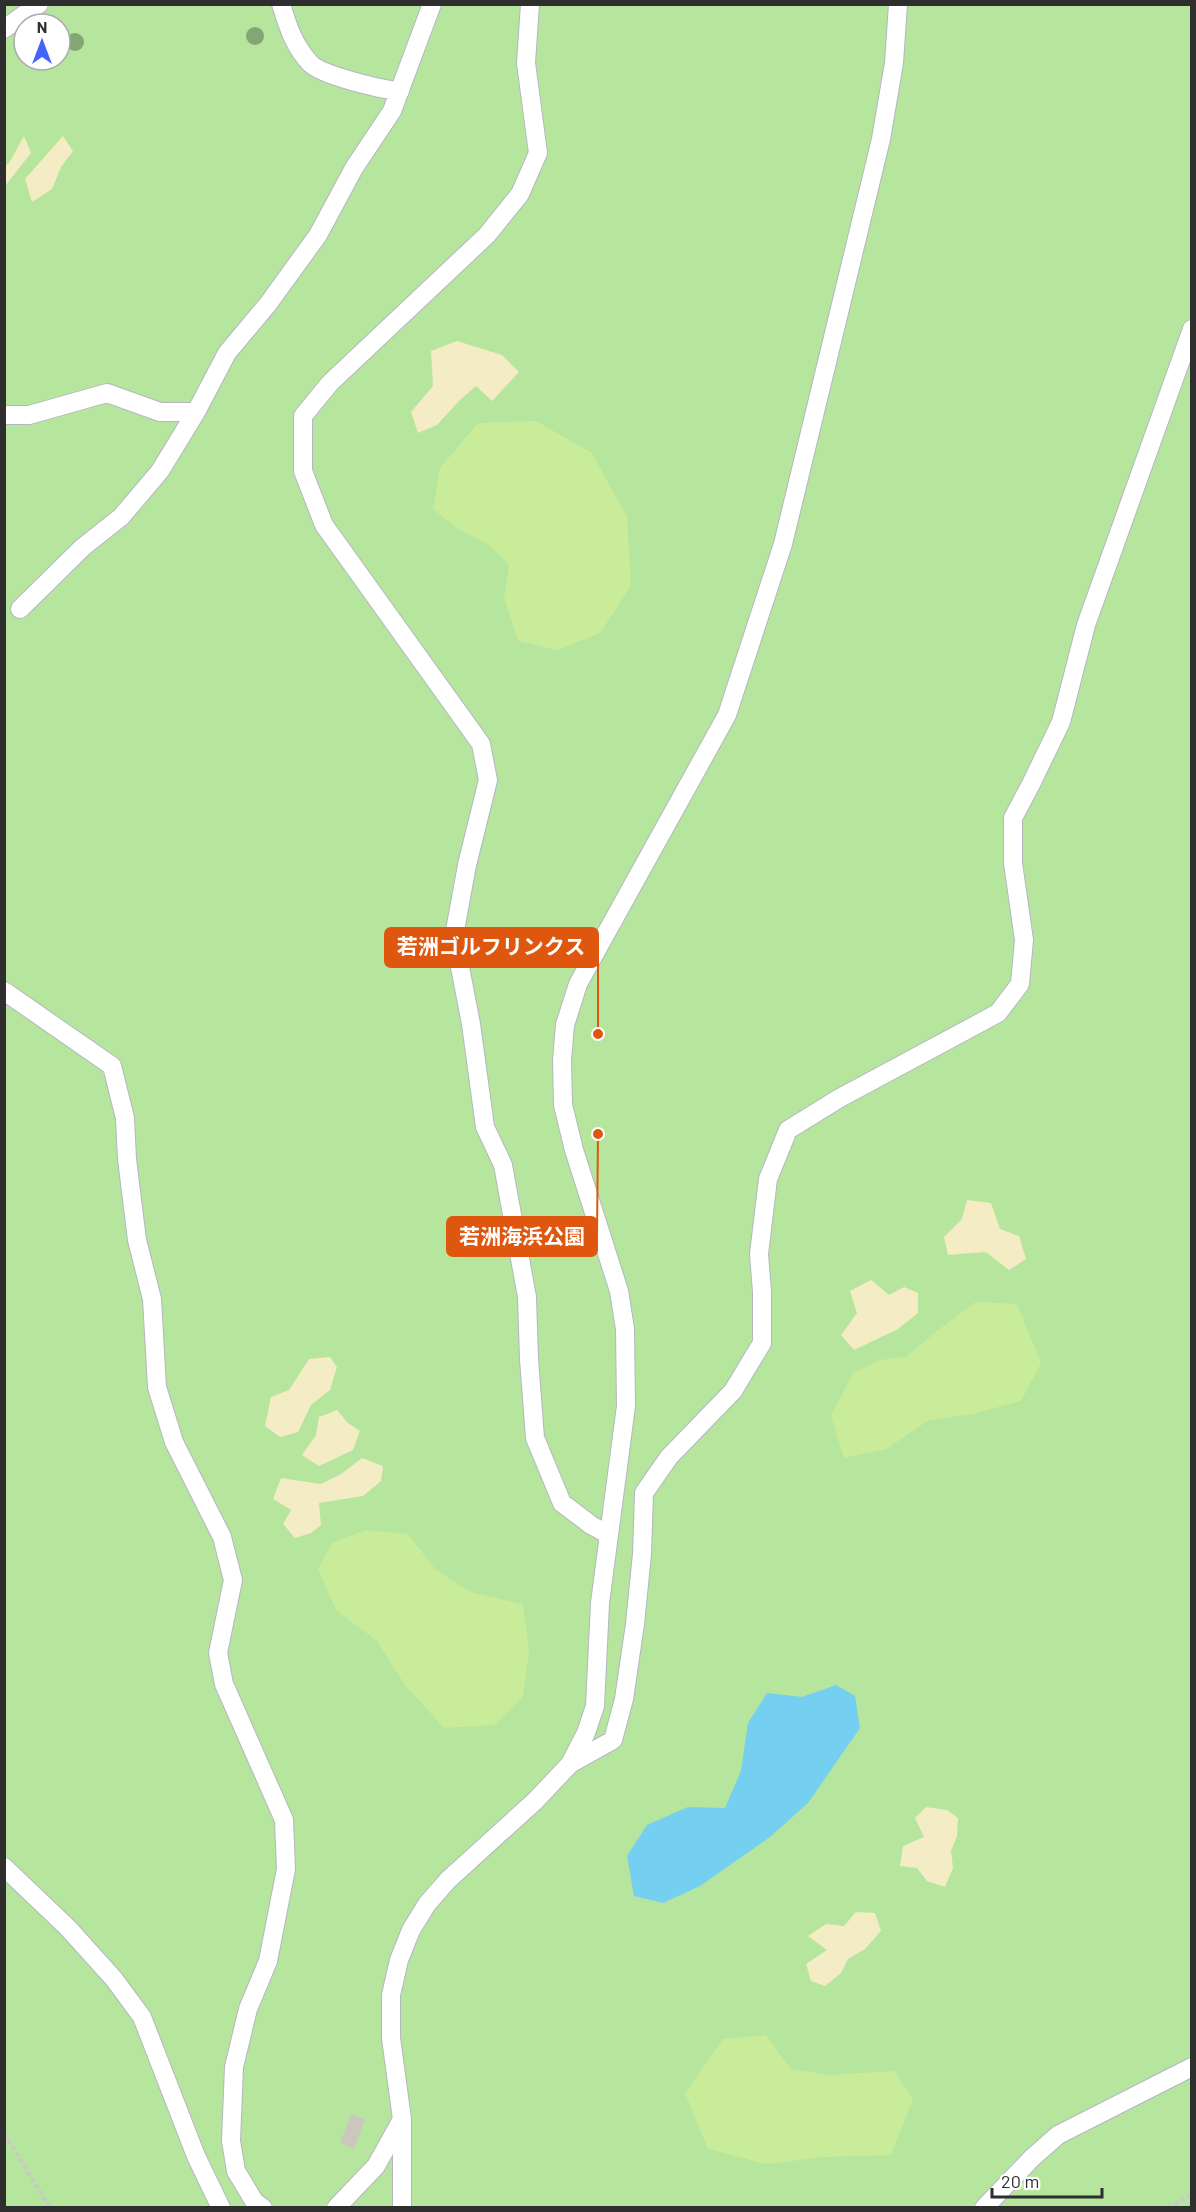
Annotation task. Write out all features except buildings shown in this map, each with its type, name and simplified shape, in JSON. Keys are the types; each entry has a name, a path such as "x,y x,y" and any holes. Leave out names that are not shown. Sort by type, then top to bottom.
{"lane":[{"path":"4,29 39,4"},
{"path":"281,4 291,39 312,66 351,80 387,90 400,91"},
{"path":"20,609 83,547 121,517 160,471 196,412 227,353 268,304 318,235 354,168 392,111 432,4"},
{"path":"530,4 526,63 538,153 520,194 486,235 330,383 303,416 303,471 324,525 481,744 488,780 467,865 454,936 471,1024 485,1126 503,1165 527,1297 535,1438 562,1503 591,1525 609,1535"},
{"path":"403,2206 402,2119 391,2038 391,1995 399,1960 411,1930 427,1904 448,1880 535,1801 570,1764 586,1733 595,1706 600,1603 626,1406 625,1329 619,1291 574,1150 563,1105 562,1060 565,1025 578,984 727,715 773,576 783,544 881,139 894,63 898,4"},
{"path":"570,1764 613,1740 624,1699 642,1554 644,1493 669,1457 733,1391 762,1343 759,1254 768,1179 788,1130 838,1099 998,1013 1020,984 1024,939 1013,863 1013,818 1060,722 1086,625 1191,329"},
{"path":"4,415 29,415 107,393 160,412 196,412"},
{"path":"4,991 112,1066 125,1118 127,1159 137,1240 152,1299 157,1387 174,1442 222,1538 233,1580 218,1653 224,1684 285,1821 286,1869 268,1961 248,2009 234,2067 231,2141 236,2171 254,2201 263,2208"},
{"path":"4,1867 68,1929 114,1979 142,2017 196,2156 222,2208"},
{"path":"984,2208 1032,2158 1058,2135 1190,2065"},
{"path":"336,2208 376,2166 402,2119"}],"path":[{"path":"4,2133 50,2208"},
{"path":"1168,2208 1191,2194"}],"green space":[{"path":"5,5 1191,5 1191,2207 5,2208"},
{"path":"536,421 592,453 627,517 631,586 600,633 558,650 518,641 504,597 509,565 488,544 458,529 433,509 440,468 478,423"},
{"path":"976,1302 1017,1304 1041,1363 1021,1401 973,1414 929,1420 886,1449 844,1458 831,1416 853,1373 880,1360 906,1357"},
{"path":"366,1530 408,1534 435,1569 470,1592 523,1604 529,1650 523,1697 495,1725 444,1728 405,1685 377,1641 336,1610 318,1569 333,1542"},
{"path":"766,2035 791,2069 830,2075 894,2071 913,2099 891,2155 825,2157 766,2164 708,2149 685,2093 723,2039"}],"sand":[{"path":"24,136 31,153 5,186 5,166"},
{"path":"63,136 73,151 61,167 52,189 32,202 25,179"},
{"path":"457,341 502,355 519,372 492,401 476,386 437,425 418,433 411,412 433,386 431,351"},
{"path":"967,1200 991,1203 1000,1229 1019,1236 1026,1259 1009,1270 986,1252 948,1255 944,1237 962,1219"},
{"path":"871,1280 889,1295 904,1287 918,1293 918,1313 898,1329 854,1350 841,1335 857,1313 850,1291"},
{"path":"330,1357 337,1367 330,1390 311,1405 298,1432 280,1437 265,1426 271,1397 289,1390 309,1359"},
{"path":"337,1410 348,1423 360,1431 353,1450 319,1466 302,1455 316,1435 319,1417"},
{"path":"362,1458 383,1466 381,1481 363,1496 319,1503 321,1525 311,1533 295,1538 283,1524 291,1510 273,1499 281,1478 321,1484 341,1474"},
{"path":"926,1807 947,1810 958,1818 957,1836 951,1851 953,1868 945,1887 927,1881 917,1868 900,1866 903,1846 924,1837 915,1818"},
{"path":"856,1912 875,1913 881,1931 865,1949 848,1959 841,1973 825,1986 811,1981 806,1964 827,1950 808,1936 826,1924 844,1926"}],"water":[{"path":"836,1685 855,1696 860,1728 808,1803 770,1837 700,1886 663,1903 634,1896 627,1856 647,1825 688,1807 725,1808 741,1771 748,1723 767,1693 802,1697"}],"place":[{"name":"若洲ゴルフリンクス","path":"598,1034"},
{"name":"若洲海浜公園","path":"598,1134"}]}
